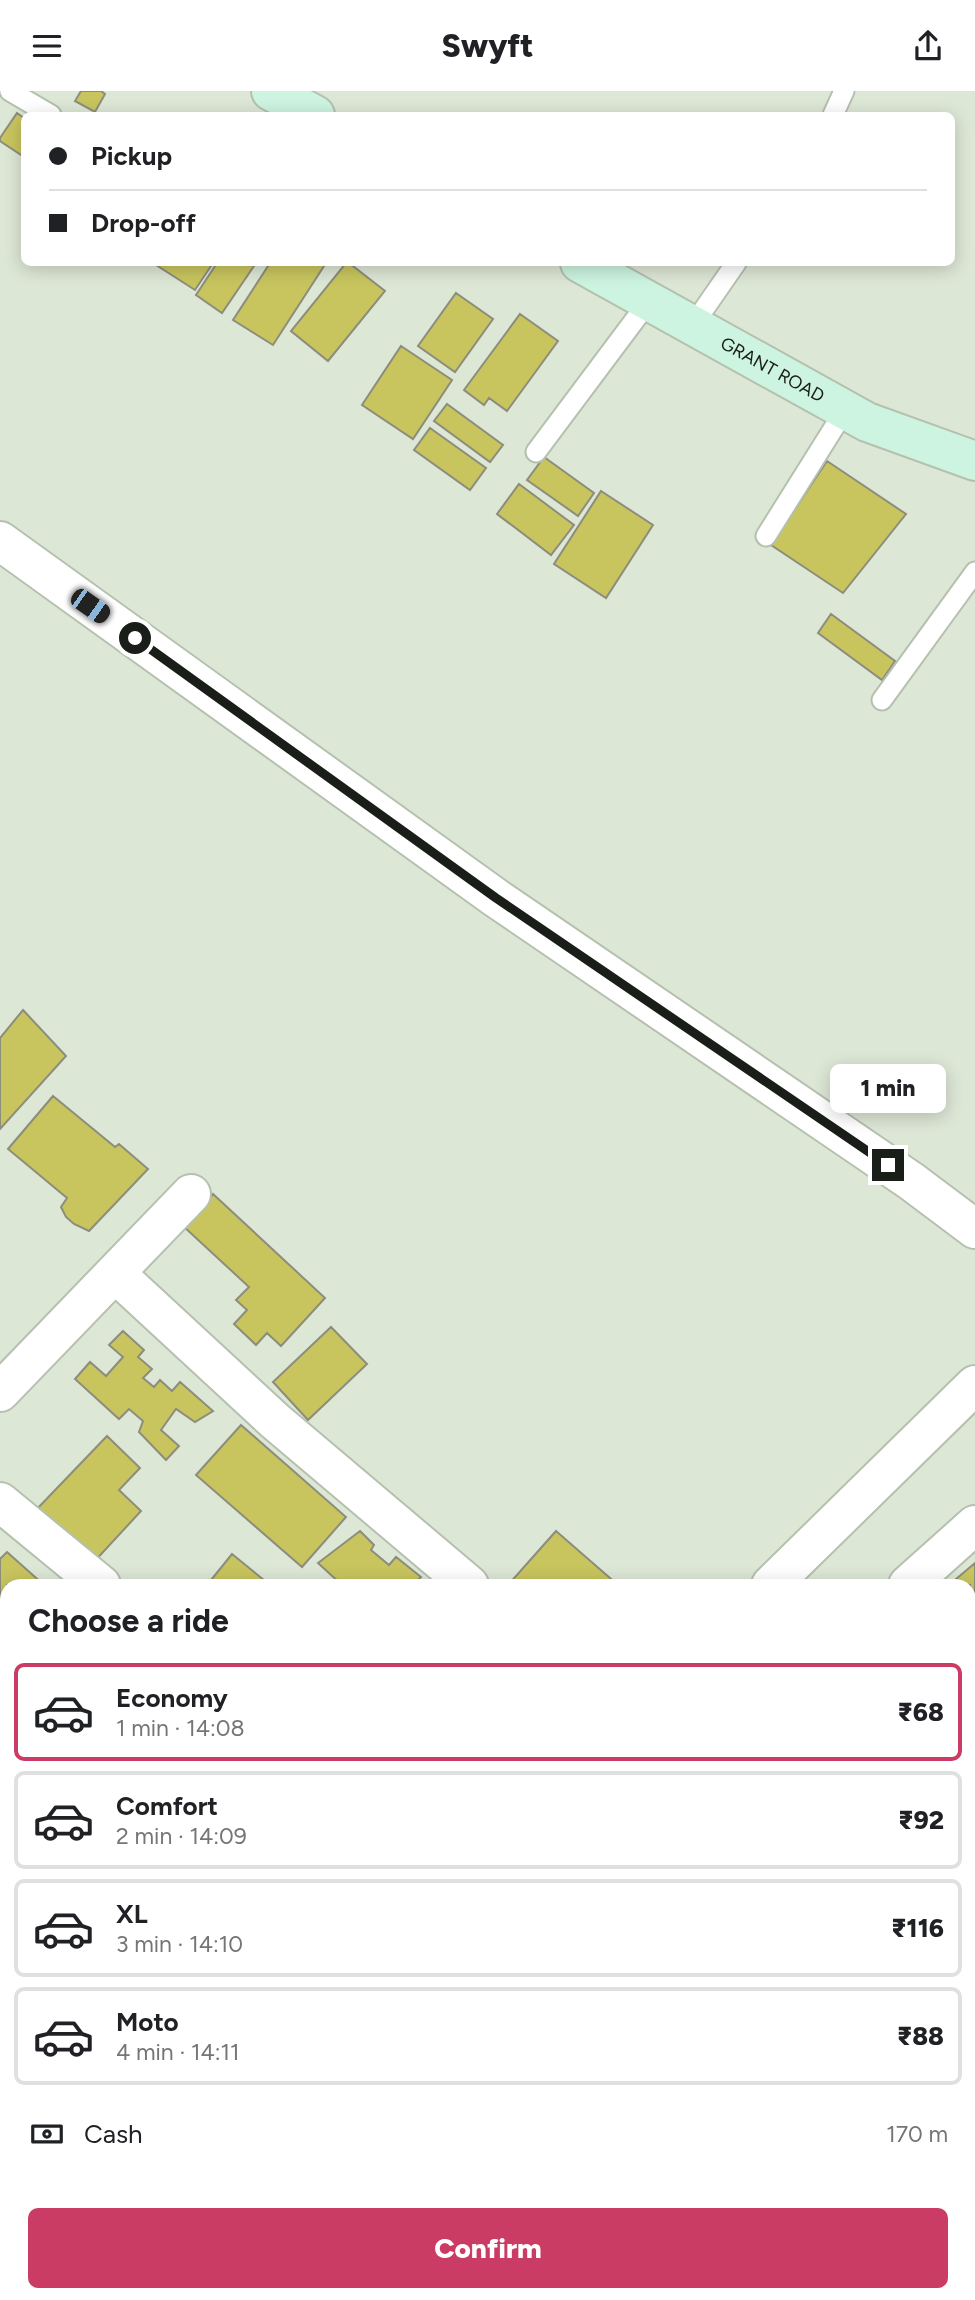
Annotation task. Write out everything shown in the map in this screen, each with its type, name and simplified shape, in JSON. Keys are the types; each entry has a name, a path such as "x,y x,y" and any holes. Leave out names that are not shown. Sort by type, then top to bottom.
{"main road":[{"path":"271,91 310,112"},
{"name":"GRANT ROAD","path":"585,266 867,422 975,461"}],"street":[{"path":"0,541 496,898 911,1181 975,1229"},
{"path":"0,1392 191,1194"},
{"path":"115,1273 275,1421 462,1579"},
{"path":"777,1579 975,1385"},
{"path":"0,1502 94,1579"},
{"path":"915,1579 975,1525"}],"lane":[{"path":"10,91 46,112"},
{"path":"834,112 844,91"},
{"path":"693,325 734,266"},
{"path":"536,452 649,301"},
{"path":"766,535 845,410"},
{"path":"882,700 975,572"}],"building":[{"path":"81,91 101,91 105,94 95,112 75,101"},
{"path":"17,113 21,116 21,155 0,141"},
{"path":"158,266 211,266 195,290"},
{"path":"215,266 254,266 222,313 196,295"},
{"path":"268,266 324,266 273,345 233,320"},
{"path":"344,266 353,266 385,291 328,361 291,331"},
{"path":"456,293 493,319 455,372 418,346"},
{"path":"520,314 558,341 507,411 489,398 484,405 464,390"},
{"path":"401,346 452,380 413,439 362,405"},
{"path":"447,404 503,445 490,462 434,421"},
{"path":"430,428 486,468 470,490 414,450"},
{"path":"544,457 594,493 578,516 527,480"},
{"path":"827,461 906,514 843,593 771,545"},
{"path":"519,484 574,525 551,555 497,514"},
{"path":"601,491 653,525 606,598 554,564"},
{"path":"831,614 895,661 882,680 818,633"},
{"path":"23,1010 66,1056 0,1129 0,1038"},
{"path":"53,1096 115,1147 119,1144 148,1169 89,1231 66,1217 61,1207 67,1198 8,1149"},
{"path":"213,1194 325,1298 281,1346 267,1333 256,1345 234,1324 247,1310 236,1300 249,1287 183,1226"},
{"path":"331,1327 367,1364 308,1420 273,1382"},
{"path":"123,1331 144,1350 138,1357 152,1369 143,1378 154,1387 160,1380 172,1391 180,1382 213,1411 195,1422 176,1409 161,1430 179,1446 166,1460 139,1432 143,1421 129,1409 119,1419 75,1379 90,1362 106,1376 123,1357 109,1345"},
{"path":"241,1425 346,1517 302,1567 196,1475"},
{"path":"107,1436 140,1468 119,1490 141,1511 92,1564 35,1511"},
{"path":"360,1531 374,1545 371,1550 389,1565 396,1557 421,1577 335,1579 318,1563"},
{"path":"556,1531 611,1579 513,1579"},
{"path":"7,1552 37,1579 0,1579 0,1559"},
{"path":"232,1554 263,1579 212,1579"},
{"path":"975,1563 975,1579 956,1579"}],"route":[{"path":"135,638 496,898 888,1165"}]}
